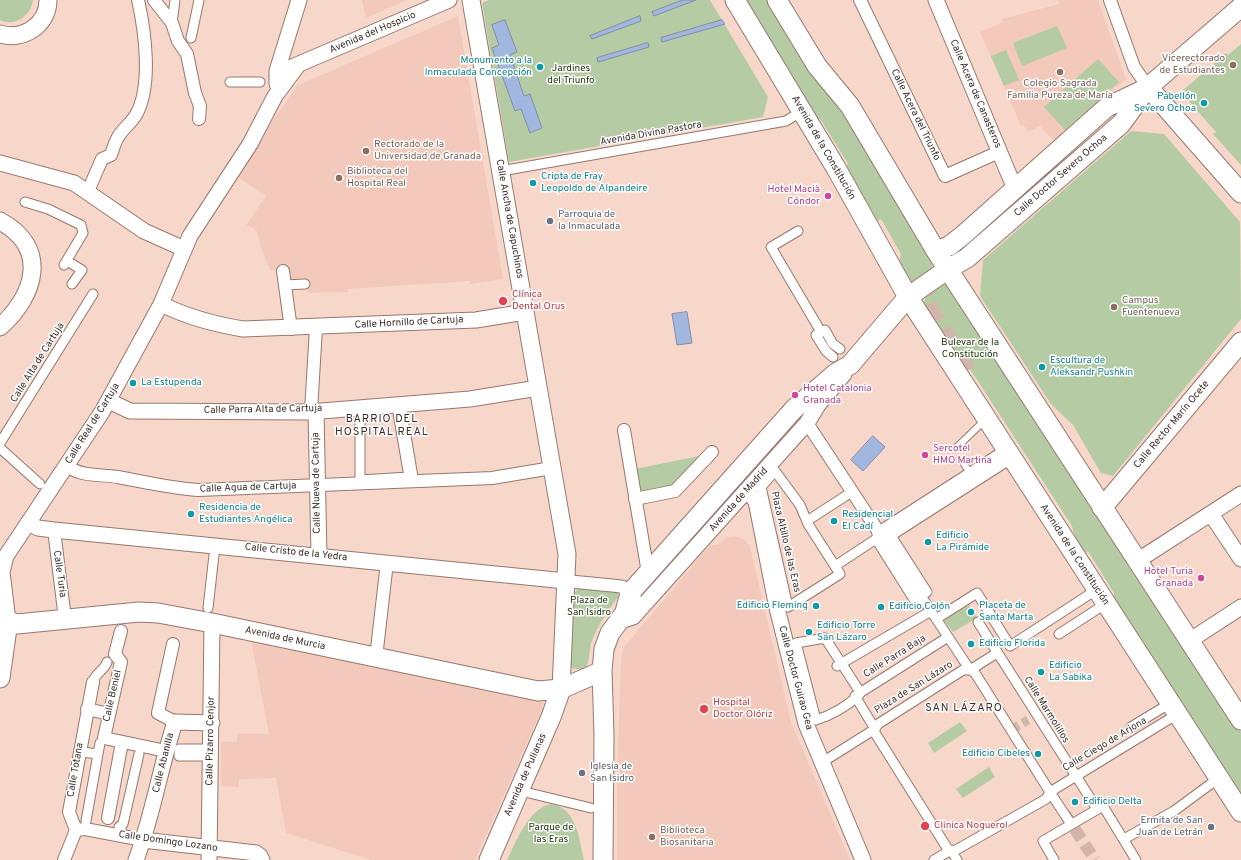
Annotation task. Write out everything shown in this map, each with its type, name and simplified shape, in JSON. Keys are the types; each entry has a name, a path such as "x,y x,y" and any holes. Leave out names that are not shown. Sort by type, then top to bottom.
{"main road":[{"path":"0,34 16,36 31,31 46,12 48,0"},
{"name":"Calle Ancha de Capuchinos","path":"471,0 567,554 566,581"},
{"name":"Avenida de la Constitución","path":"735,0 836,168 908,297 1241,812"},
{"path":"777,0 817,66 850,106 936,251 1241,720"},
{"name":"Calle Doctor Severo Ochoa","path":"936,251 949,246 971,233 1148,87 1241,7"},
{"path":"1148,87 1241,193"},
{"name":"Calle Doctor Severo Ochoa","path":"952,275 961,244 1014,188 1107,107 1148,87"},
{"name":"Calle Doctor Severo Ochoa","path":"952,275 967,258 1121,124 1148,87"},
{"path":"0,221 13,230 27,247 32,266 32,275 24,300 17,310 0,327"},
{"path":"908,297 952,275"},
{"name":"Avenida de Madrid","path":"621,617 630,593 794,409 836,373 841,357 908,297"},
{"name":"Calle Rector Marín Ocete","path":"1102,508 1241,342"},
{"path":"966,371 1047,497 1049,516"},
{"name":"Avenida de Madrid","path":"602,860 604,735 602,671 604,650 610,633 621,617 804,420"},
{"path":"566,581 561,689 602,671"},
{"name":"Avenida de Murcia","path":"4,619 17,624 139,612 210,615 376,658 538,691 561,689"},
{"path":"1,670 4,619"},
{"name":"Avenida de Pulianas","path":"489,860 551,717 561,689"}],"street":[{"path":"88,191 102,159 111,155 118,137 138,112 146,63 145,35 138,0"},
{"path":"154,0 172,23 178,41 187,54 195,93 200,106 199,119"},
{"path":"172,23 175,0"},
{"path":"191,38 199,0"},
{"path":"278,84 277,71 299,0"},
{"name":"Avenida del Hospicio","path":"298,65 449,0"},
{"name":"Calle Acera del Triunfo","path":"860,0 945,176 999,152"},
{"name":"Calle Acera de Canasteros","path":"936,0 1014,188"},
{"path":"1110,0 1134,67 1148,87"},
{"path":"283,50 288,58 298,65"},
{"path":"257,128 278,84 292,67 298,65"},
{"path":"257,128 275,96 298,65"},
{"path":"230,82 260,82"},
{"name":"Avenida Divina Pastora","path":"501,171 786,120 802,111"},
{"name":"Calle Real de Cartuja","path":"4,619 2,565 6,556 109,401 161,304 184,249 186,234 257,128"},
{"path":"0,163 69,182 88,191 144,231 184,249"},
{"path":"25,202 48,209 81,226 83,233 66,263 82,270 72,284"},
{"path":"798,231 771,247 821,332 825,330 841,357"},
{"path":"283,271 291,328"},
{"path":"285,285 306,284"},
{"name":"Calle Alta de Cartuja","path":"0,443 93,294"},
{"name":"Calle Hornillo de Cartuja","path":"161,304 179,314 211,323 243,329 316,328 476,320 525,312"},
{"name":"Calle Nueva de Cartuja","path":"316,328 314,411 319,555"},
{"name":"Avenida de Madrid","path":"621,617 633,617 747,491 804,420 818,405 841,357"},
{"name":"Calle Parra Alta de Cartuja","path":"109,401 130,411 314,411 470,399 538,388"},
{"path":"399,404 412,480"},
{"path":"397,407 409,477 360,480 360,410 397,407"},
{"path":"804,420 970,670 997,653"},
{"path":"624,430 648,573"},
{"path":"0,448 40,484"},
{"path":"636,499 675,491 712,452"},
{"path":"835,566 883,538 970,473 1009,454"},
{"name":"Calle Agua de Cartuja","path":"67,466 83,474 116,476 168,487 198,490 317,486 412,480 492,478 552,468"},
{"name":"Plaza Altillo de las Eras","path":"775,471 800,505 806,521 835,566 840,574 788,607 761,487 775,471"},
{"name":"Calle Doctor Guirao Gea","path":"747,491 756,501 777,608 806,724 863,860"},
{"path":"806,521 847,494"},
{"path":"1137,562 1241,494"},
{"path":"1211,514 1241,559"},
{"name":"Calle Cristo de la Yedra","path":"28,523 38,528 54,530 319,555 566,581"},
{"name":"Calle Turia","path":"54,530 66,619"},
{"path":"210,615 214,555"},
{"path":"376,658 387,562"},
{"path":"566,581 623,587 630,593"},
{"path":"840,665 976,593 1010,646 1090,594"},
{"path":"1189,641 1241,607"},
{"path":"1050,620 1057,632 1099,608"},
{"name":"Calle Pizarro Cenjor","path":"210,615 212,723 210,854"},
{"name":"Calle Marmolillos","path":"978,622 1032,717 1097,809"},
{"name":"Calle Beniel","path":"86,821 98,754 121,662 115,654 121,631"},
{"name":"Calle Parra Baja","path":"840,665 826,638 796,643 816,720 828,716 857,695 948,637"},
{"path":"173,644 158,713 175,722"},
{"name":"Calle Totana","path":"76,830 69,812 87,709 94,678 106,667 107,662"},
{"name":"Plaza de San Lázaro","path":"840,665 876,733 949,851 951,850 958,860"},
{"name":"Plaza de San Lázaro","path":"875,729 878,724 963,670 970,670 975,673 1071,824"},
{"name":"Calle Ciego de Arjona","path":"1131,727 1164,707"},
{"path":"87,709 109,714"},
{"name":"Calle Ciego de Arjona","path":"1050,792 1171,718"},
{"name":"Calle Abanilla","path":"136,860 155,799 166,751 175,722 212,723"},
{"path":"829,758 875,729"},
{"path":"102,741 122,742 166,751"},
{"path":"107,822 122,742"},
{"path":"82,752 98,754"},
{"path":"121,831 122,828 119,827 123,824 139,754"},
{"path":"1124,839 1174,811 1212,783"},
{"path":"934,860 951,850 956,850 1046,799 1050,792"},
{"path":"529,793 591,808"},
{"path":"1054,860 1042,841 1103,806 1136,860"},
{"name":"Calle Domingo Lozano","path":"76,830 85,829 210,854 256,854 261,858"},
{"path":"64,860 76,830"}],"lane":[{"path":"957,447 986,418"}],"shaded area":[{"path":"362,0 407,0 366,18"},
{"name":"Colegio Sagrada Familia Pureza de María","path":"1058,0 1098,0 1126,79 1055,142 1040,126 1028,132 1023,124 1021,126 980,32 1003,22 1002,19 1059,4"},
{"name":"Rectorado de la Universidad de Granada","path":"458,16 503,279 470,284 470,281 348,289 348,292 308,293 306,279 279,281 277,271 270,270 257,232 254,228 246,225 266,196 235,175 298,85"},
{"name":"Hospital Doctor Olóriz","path":"735,536 745,540 750,547 791,722 850,860 617,860 617,781 621,658 624,647 710,545 717,545 728,537"},
{"path":"251,640 542,701 544,705 475,860 371,860 286,833 276,778 239,779 239,787 221,786 221,742 237,742 237,734 269,734"}],"green space":[{"path":"0,0 33,0 32,6 26,15 17,21 6,22 0,20"},
{"name":"Jardines del Triunfo","path":"489,0 710,0 768,97 763,117 509,162 482,3"},
{"path":"742,0 770,0 842,107 935,258 930,273 912,284 899,262 901,254 881,219 875,222 843,168 848,164 821,120 811,115"},
{"path":"1057,26 1067,48 1022,66 1013,43"},
{"name":"Pabellón Severo Ochoa","path":"1241,44 1241,165 1213,134 1216,132 1181,92 1226,53 1228,55"},
{"path":"1006,50 1019,80 1004,86 991,56"},
{"path":"1098,59 1119,82 1065,130 1044,107"},
{"name":"Campus Fuentenueva","path":"1131,131 1164,134 1240,222 1241,319 1113,476 1101,473 1073,425 1051,404 980,296 983,260"},
{"name":"Bulevar de la Constitución","path":"948,279 1241,732 1241,802 1113,604 1114,593 1088,551 1082,555 1078,549 1072,526 970,369 963,373 923,310 926,293"},
{"path":"704,455 674,490 640,495 635,469"},
{"name":"Plaza de San Isidro","path":"579,588 618,592 618,597 603,619 594,636 590,647 588,663 584,670 571,668 570,660 572,595"},
{"path":"969,605 977,618 953,632 944,620"},
{"path":"960,722 967,731 934,753 928,743"},
{"path":"989,767 995,777 963,798 956,789"},
{"name":"Parque de las Eras","path":"551,804 566,811 572,818 578,834 584,860 507,860 529,819 543,807"}],"water":[{"path":"683,0 696,0 654,16 652,12"},
{"path":"640,16 641,21 592,39 590,36"},
{"path":"505,20 517,52 510,55 524,96 530,94 542,128 530,133 521,109 515,111 492,48 499,45 492,25"},
{"path":"722,20 725,24 662,42 661,38"},
{"path":"648,43 649,47 598,62 597,58"},
{"path":"687,312 692,343 677,345 672,314"},
{"path":"873,436 885,447 863,471 851,460"}],"tunnel":[{"path":"939,270 980,231"},
{"path":"930,279 923,291 925,303 967,371"},
{"path":"1011,730 1028,720"},
{"path":"1065,814 1095,860"}],"place":[{"name":"Vicerectorado de Estudiantes","path":"1233,65"},
{"name":"Monumento a la Inmaculada Concepción","path":"540,67"},
{"name":"Colegio Sagrada Familia Pureza de María","path":"1060,72"},
{"name":"Pabellón Severo Ochoa","path":"1204,103"},
{"name":"Rectorado de la Universidad de Granada","path":"366,151"},
{"name":"Biblioteca del Hospital Real","path":"339,178"},
{"name":"Cripta de Fray Leopoldo de Alpandeire","path":"533,183"},
{"name":"Hotel Macià Cóndor","path":"828,196"},
{"name":"Parroquia de la Inmaculada","path":"550,221"},
{"name":"Clínica Dental Orus","path":"503,301"},
{"name":"Campus Fuentenueva","path":"1114,307"},
{"name":"Escultura de Aleksandr Pushkin","path":"1042,367"},
{"name":"La Estupenda","path":"133,383"},
{"name":"Hotel Catalonia Granada","path":"795,395"},
{"name":"Sercotel HMO Martina","path":"925,455"},
{"name":"Residencia de Estudiantes Angélica","path":"191,514"},
{"name":"Residencial El Cadí","path":"834,521"},
{"name":"Edificio La Pirámide","path":"928,542"},
{"name":"Hotel Turia Granada","path":"1201,578"},
{"name":"Edificio Fleming","path":"816,606"},
{"name":"Edificio Colón","path":"881,607"},
{"name":"Placeta de Santa Marta","path":"971,612"},
{"name":"Edificio Torre San Lázaro","path":"809,632"},
{"name":"Edificio Florida","path":"971,644"},
{"name":"Edificio La Sabika","path":"1041,672"},
{"name":"Hospital Doctor Olóriz","path":"704,709"},
{"name":"Edificio Cibeles","path":"1038,754"},
{"name":"Iglesia de San Isidro","path":"582,773"},
{"name":"Edificio Delta","path":"1075,802"},
{"name":"Clinica Noguerol","path":"925,826"},
{"name":"Ermita de San Juan de Letrán","path":"1211,827"},
{"name":"Biblioteca Biosanitaria","path":"652,837"}],"district":[{"name":"BARRIO DEL HOSPITAL REAL","path":"382,426"},
{"name":"SAN LÁZARO","path":"964,709"}]}
